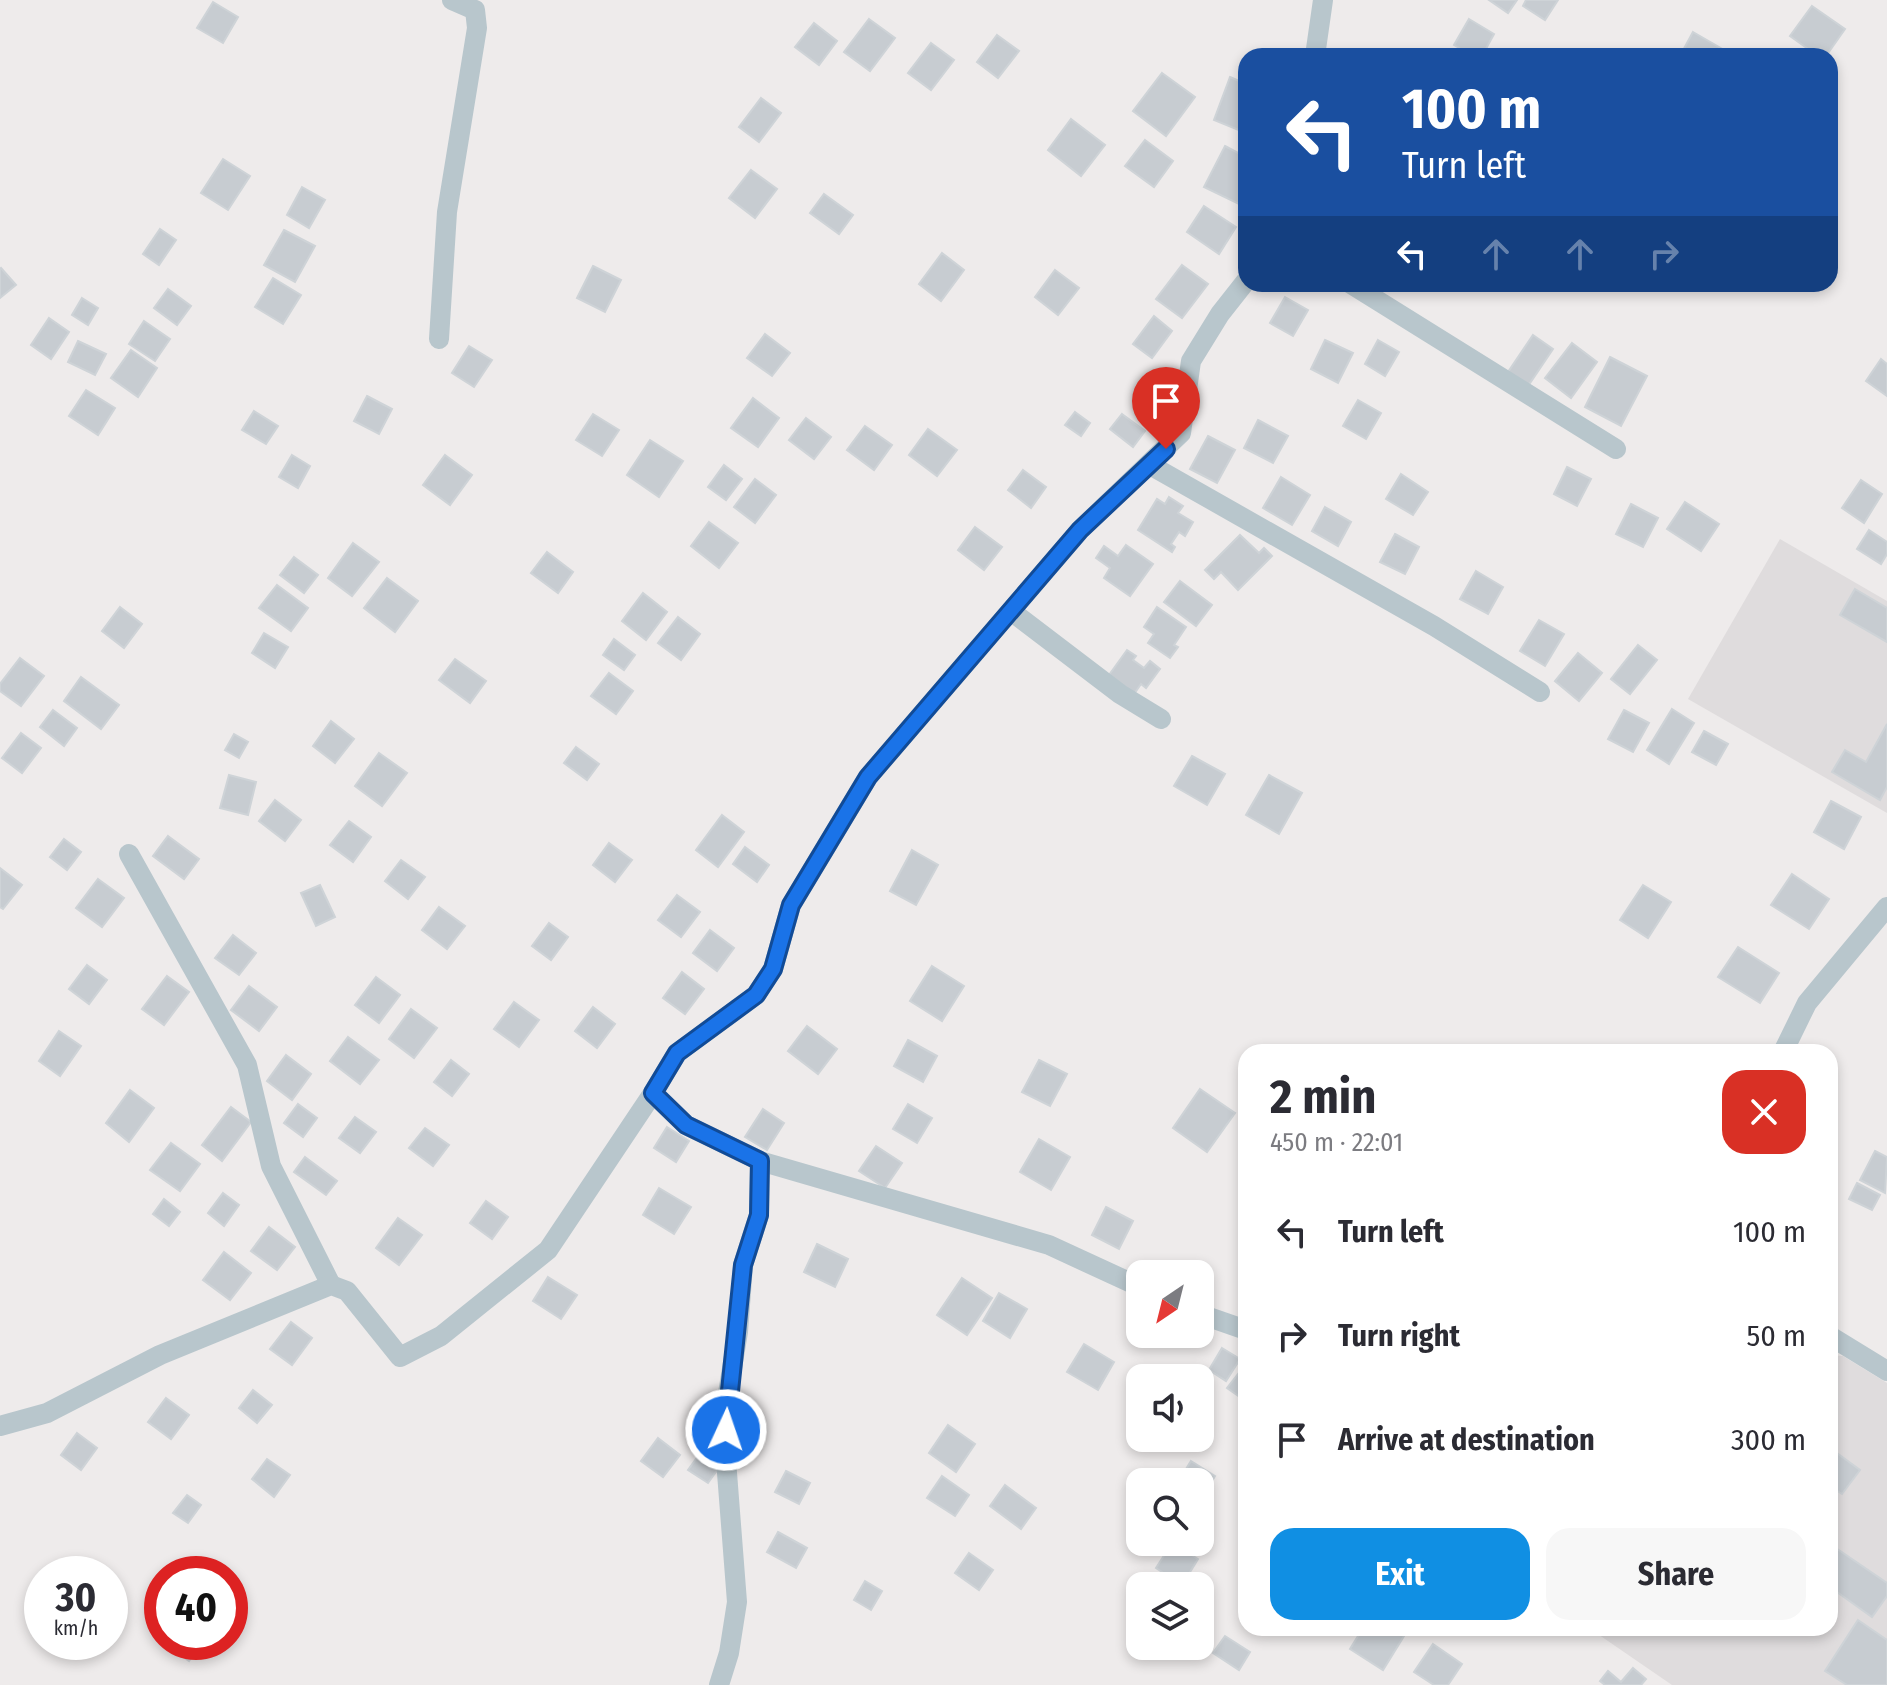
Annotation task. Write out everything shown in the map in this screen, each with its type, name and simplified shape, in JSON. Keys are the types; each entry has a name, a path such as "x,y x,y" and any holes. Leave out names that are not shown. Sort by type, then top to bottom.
{"street":[{"path":"439,339 447,212 477,28 475,10 452,0"},
{"path":"1316,48 1323,0"},
{"path":"129,854 247,1065 271,1166 331,1285 347,1291 400,1357 441,1336 548,1250 677,1053 756,995 773,969 791,905 868,777 1080,530 1181,433 1191,361 1238,291"},
{"path":"1364,292 1616,449"},
{"path":"1150,465 1434,626 1540,692"},
{"path":"1011,611 1120,694 1161,719"},
{"path":"1787,1044 1807,1003 1887,907"},
{"path":"1869,932 1887,943"},
{"path":"653,1093 686,1125 760,1161 1049,1245 1126,1281"},
{"path":"719,1685 729,1653 737,1602 726,1460 727,1399 738,1332 743,1265 759,1215 760,1161"},
{"path":"0,1426 47,1413 160,1355 331,1285"},
{"path":"1214,1319 1238,1327"},
{"path":"1838,1341 1887,1371"}],"shaded area":[{"path":"1780,539 1887,601 1887,813 1688,699"},
{"path":"1838,1356 1843,1356 1887,1383 1887,1685 1672,1685 1601,1636 1838,1636"}],"building":[{"path":"1489,0 1517,0 1508,13"},
{"path":"1526,0 1558,0 1545,20 1523,6"},
{"path":"213,2 238,17 223,43 197,28"},
{"path":"1812,6 1845,29 1832,48 1807,48 1790,36"},
{"path":"869,19 895,38 870,71 844,52"},
{"path":"1469,19 1494,34 1486,48 1459,48 1454,45"},
{"path":"814,23 837,41 819,65 795,47"},
{"path":"1693,32 1721,48 1684,48"},
{"path":"997,35 1019,51 998,78 977,62"},
{"path":"931,43 954,60 931,90 908,73"},
{"path":"1162,73 1195,97 1166,136 1133,111"},
{"path":"1230,77 1238,80 1238,130 1214,120"},
{"path":"761,98 781,113 759,142 739,127"},
{"path":"1071,119 1105,145 1081,176 1048,150"},
{"path":"1145,140 1173,161 1154,187 1125,166"},
{"path":"1225,146 1238,153 1238,204 1204,187"},
{"path":"223,159 250,176 228,210 201,193"},
{"path":"751,170 777,189 755,218 729,198"},
{"path":"302,187 325,200 309,228 287,215"},
{"path":"824,194 853,215 839,234 810,213"},
{"path":"1204,206 1236,227 1219,254 1187,232"},
{"path":"160,229 176,240 159,265 143,254"},
{"path":"284,230 315,246 295,282 264,265"},
{"path":"942,253 964,270 941,301 919,284"},
{"path":"1182,265 1208,284 1182,318 1156,299"},
{"path":"593,266 621,280 605,312 577,298"},
{"path":"0,269 16,285 0,298"},
{"path":"1055,270 1079,288 1058,315 1035,297"},
{"path":"273,278 301,295 283,324 255,307"},
{"path":"168,289 191,306 177,325 154,308"},
{"path":"1285,297 1308,310 1293,336 1270,323"},
{"path":"82,298 98,308 88,325 72,315"},
{"path":"1154,316 1172,331 1152,358 1133,344"},
{"path":"49,318 69,332 51,359 31,345"},
{"path":"144,321 170,339 155,361 129,344"},
{"path":"765,334 790,353 772,376 747,358"},
{"path":"1533,335 1553,349 1528,386 1508,372"},
{"path":"1325,340 1353,353 1338,383 1311,369"},
{"path":"1378,340 1399,352 1385,376 1365,364"},
{"path":"78,341 106,354 95,375 68,362"},
{"path":"1572,343 1597,362 1571,398 1545,378"},
{"path":"469,346 492,360 474,387 452,373"},
{"path":"131,350 157,368 138,397 111,378"},
{"path":"1610,357 1647,376 1621,426 1585,407"},
{"path":"1881,359 1887,364 1887,396 1866,381"},
{"path":"86,390 115,408 98,435 69,416"},
{"path":"367,396 392,409 379,434 354,421"},
{"path":"753,398 779,418 758,447 731,428"},
{"path":"1358,400 1381,413 1366,439 1343,426"},
{"path":"254,411 278,426 266,444 242,430"},
{"path":"1075,412 1090,423 1081,436 1065,425"},
{"path":"593,414 619,430 602,456 576,440"},
{"path":"1122,414 1145,431 1133,447 1110,429"},
{"path":"806,418 831,437 814,459 789,440"},
{"path":"1258,420 1288,436 1273,463 1244,448"},
{"path":"865,426 892,445 874,470 847,450"},
{"path":"928,429 957,450 937,476 909,455"},
{"path":"1208,436 1235,450 1217,483 1190,469"},
{"path":"650,440 683,461 659,497 627,475"},
{"path":"292,455 310,466 298,488 279,477"},
{"path":"445,455 472,475 450,505 423,485"},
{"path":"724,465 742,479 726,500 708,487"},
{"path":"1567,467 1591,479 1577,506 1554,494"},
{"path":"1023,470 1046,487 1031,508 1008,490"},
{"path":"1401,474 1428,492 1413,515 1386,499"},
{"path":"1281,477 1310,495 1292,525 1263,508"},
{"path":"755,479 776,495 755,523 734,507"},
{"path":"1861,480 1882,494 1864,523 1842,508"},
{"path":"1169,497 1183,506 1178,513 1193,522 1185,536 1179,532 1171,544 1175,547 1172,552 1138,530 1157,499 1165,504"},
{"path":"1685,502 1719,524 1701,551 1667,529"},
{"path":"1631,504 1658,518 1643,547 1616,534"},
{"path":"1325,507 1351,522 1338,546 1312,531"},
{"path":"709,522 738,543 719,568 691,546"},
{"path":"975,527 1002,547 984,570 958,550"},
{"path":"1869,530 1887,542 1887,554 1881,564 1857,549"},
{"path":"1395,534 1419,547 1405,574 1380,562"},
{"path":"1240,535 1259,553 1264,548 1272,556 1238,590 1221,572 1214,579 1205,570"},
{"path":"353,543 379,562 352,596 328,578"},
{"path":"1126,545 1153,564 1130,596 1104,578 1110,568 1096,558 1104,546 1118,556"},
{"path":"547,552 573,572 558,593 531,573"},
{"path":"294,557 318,575 304,593 280,575"},
{"path":"1476,571 1503,587 1488,614 1460,599"},
{"path":"387,578 418,601 395,632 364,608"},
{"path":"1180,581 1212,605 1196,626 1164,602"},
{"path":"277,585 308,608 291,631 259,608"},
{"path":"1855,589 1887,608 1887,642 1840,615"},
{"path":"643,593 667,612 646,640 622,621"},
{"path":"120,607 142,624 124,648 102,631"},
{"path":"1157,607 1186,627 1174,645 1178,647 1170,658 1148,643 1154,634 1144,627"},
{"path":"678,617 700,634 681,660 658,643"},
{"path":"1539,620 1564,634 1545,666 1520,651"},
{"path":"264,633 288,647 275,668 252,653"},
{"path":"614,639 635,655 624,670 603,655"},
{"path":"1638,645 1657,660 1630,694 1611,679"},
{"path":"1127,650 1136,656 1133,660 1144,668 1150,661 1160,669 1146,688 1141,684 1134,694 1109,675"},
{"path":"1578,653 1602,673 1579,701 1555,681"},
{"path":"20,658 44,676 21,706 0,691 0,684"},
{"path":"455,659 486,681 470,703 439,680"},
{"path":"609,673 633,691 616,714 591,696"},
{"path":"81,677 119,705 101,729 64,701"},
{"path":"1672,709 1694,723 1669,764 1647,750"},
{"path":"53,710 77,728 64,746 40,727"},
{"path":"1624,710 1649,723 1633,752 1608,739"},
{"path":"331,721 354,739 335,763 313,746"},
{"path":"1887,724 1887,787 1880,800 1832,772 1845,750 1866,762"},
{"path":"1704,731 1728,744 1716,765 1692,752"},
{"path":"21,733 41,748 22,773 2,758"},
{"path":"234,734 248,742 239,758 225,750"},
{"path":"576,747 599,764 587,780 564,763"},
{"path":"379,753 407,773 382,806 355,786"},
{"path":"1192,756 1225,774 1207,805 1174,786"},
{"path":"229,775 256,782 248,815 220,808"},
{"path":"1269,775 1302,793 1279,834 1246,815"},
{"path":"275,800 301,820 285,841 259,821"},
{"path":"1831,801 1861,817 1844,849 1814,832"},
{"path":"722,815 744,832 718,867 696,850"},
{"path":"349,821 371,837 353,862 330,845"},
{"path":"168,836 199,859 184,879 153,856"},
{"path":"64,839 81,852 67,870 50,857"},
{"path":"609,843 632,860 615,882 593,865"},
{"path":"745,847 769,865 757,882 733,864"},
{"path":"912,850 938,865 916,905 890,891"},
{"path":"401,860 425,877 408,899 385,881"},
{"path":"0,868 22,885 3,909 0,907"},
{"path":"1792,874 1829,899 1809,929 1771,905"},
{"path":"98,879 124,898 102,927 76,908"},
{"path":"320,885 335,917 316,926 301,893"},
{"path":"1643,885 1671,902 1648,938 1620,920"},
{"path":"677,895 700,912 681,937 658,920"},
{"path":"439,907 465,926 447,949 422,930"},
{"path":"549,923 568,937 551,960 532,946"},
{"path":"710,930 734,948 717,971 693,953"},
{"path":"233,935 256,953 239,975 215,958"},
{"path":"1738,947 1779,973 1760,1003 1718,977"},
{"path":"87,965 107,980 89,1004 69,989"},
{"path":"932,966 964,986 942,1021 910,1001"},
{"path":"682,972 704,989 685,1014 663,998"},
{"path":"167,976 189,992 164,1025 142,1009"},
{"path":"376,977 400,995 379,1023 355,1005"},
{"path":"249,986 277,1007 259,1031 231,1010"},
{"path":"514,1002 539,1020 519,1047 494,1029"},
{"path":"593,1007 615,1024 597,1048 575,1031"},
{"path":"411,1009 437,1028 414,1058 389,1039"},
{"path":"807,1026 837,1049 818,1074 788,1051"},
{"path":"59,1031 81,1046 60,1076 39,1061"},
{"path":"348,1037 379,1060 360,1084 330,1061"},
{"path":"908,1040 937,1056 923,1082 894,1066"},
{"path":"286,1055 311,1074 292,1100 267,1081"},
{"path":"451,1060 469,1074 452,1096 434,1082"},
{"path":"1039,1060 1067,1074 1050,1106 1022,1092"},
{"path":"1200,1089 1235,1113 1207,1152 1173,1128"},
{"path":"130,1090 154,1108 129,1142 106,1123"},
{"path":"298,1104 317,1118 303,1137 284,1123"},
{"path":"908,1104 932,1118 917,1143 893,1129"},
{"path":"231,1107 251,1122 222,1161 202,1145"},
{"path":"763,1109 784,1123 767,1150 745,1137"},
{"path":"355,1117 376,1132 360,1153 339,1138"},
{"path":"667,1127 689,1141 676,1162 654,1148"},
{"path":"425,1128 449,1145 433,1166 409,1148"},
{"path":"1039,1139 1070,1157 1051,1190 1020,1172"},
{"path":"171,1143 200,1164 180,1191 150,1170"},
{"path":"876,1146 902,1163 885,1188 859,1171"},
{"path":"1875,1151 1887,1157 1885,1193 1860,1180"},
{"path":"305,1157 337,1181 326,1195 294,1172"},
{"path":"1857,1183 1880,1195 1872,1210 1849,1199"},
{"path":"659,1188 691,1207 674,1234 643,1215"},
{"path":"223,1193 239,1205 224,1226 208,1213"},
{"path":"164,1199 180,1212 169,1226 153,1214"},
{"path":"486,1201 508,1217 492,1239 470,1223"},
{"path":"1106,1207 1133,1221 1119,1249 1092,1235"},
{"path":"398,1218 422,1235 399,1265 376,1248"},
{"path":"269,1227 295,1247 277,1270 251,1251"},
{"path":"817,1244 848,1259 835,1287 804,1272"},
{"path":"224,1252 251,1273 230,1300 203,1280"},
{"path":"548,1277 577,1295 561,1319 533,1301"},
{"path":"962,1278 992,1298 967,1335 937,1315"},
{"path":"999,1293 1027,1309 1010,1338 983,1321"},
{"path":"291,1322 312,1338 292,1365 270,1349"},
{"path":"1084,1344 1114,1362 1098,1390 1067,1372"},
{"path":"1222,1348 1238,1358 1226,1381 1214,1373 1213,1364"},
{"path":"1238,1374 1238,1396 1227,1388"},
{"path":"253,1390 272,1405 257,1423 239,1408"},
{"path":"166,1398 189,1415 171,1439 148,1422"},
{"path":"948,1425 975,1444 956,1472 929,1453"},
{"path":"77,1433 97,1448 81,1470 61,1455"},
{"path":"658,1438 680,1455 663,1477 641,1461"},
{"path":"1838,1454 1860,1470 1842,1494 1838,1491"},
{"path":"698,1456 718,1469 708,1483 688,1470"},
{"path":"267,1459 290,1475 274,1497 252,1479"},
{"path":"1191,1461 1202,1468 1187,1468"},
{"path":"786,1471 810,1483 799,1504 775,1492"},
{"path":"942,1476 969,1495 955,1516 927,1498"},
{"path":"1005,1485 1036,1508 1021,1529 990,1506"},
{"path":"187,1495 201,1505 188,1523 173,1513"},
{"path":"778,1532 807,1548 796,1568 767,1552"},
{"path":"1838,1549 1887,1583 1887,1596 1872,1617 1838,1593"},
{"path":"969,1553 993,1570 979,1590 955,1573"},
{"path":"1164,1556 1193,1556 1198,1559 1190,1572 1162,1572 1156,1568"},
{"path":"865,1581 882,1591 871,1610 854,1600"},
{"path":"1858,1620 1887,1640 1887,1685 1847,1685 1825,1671"},
{"path":"1225,1636 1250,1652 1239,1670 1214,1652"},
{"path":"1358,1636 1404,1636 1383,1670 1350,1649"},
{"path":"1433,1644 1462,1664 1448,1685 1434,1685 1414,1672"},
{"path":"1633,1668 1646,1679 1641,1685 1605,1685 1600,1681 1608,1671 1621,1682"}],"route":[{"path":"726,1430 743,1265 759,1215 760,1161 686,1125 653,1093 677,1053 756,995 773,969 791,905 868,777 1080,530 1166,449"}]}
